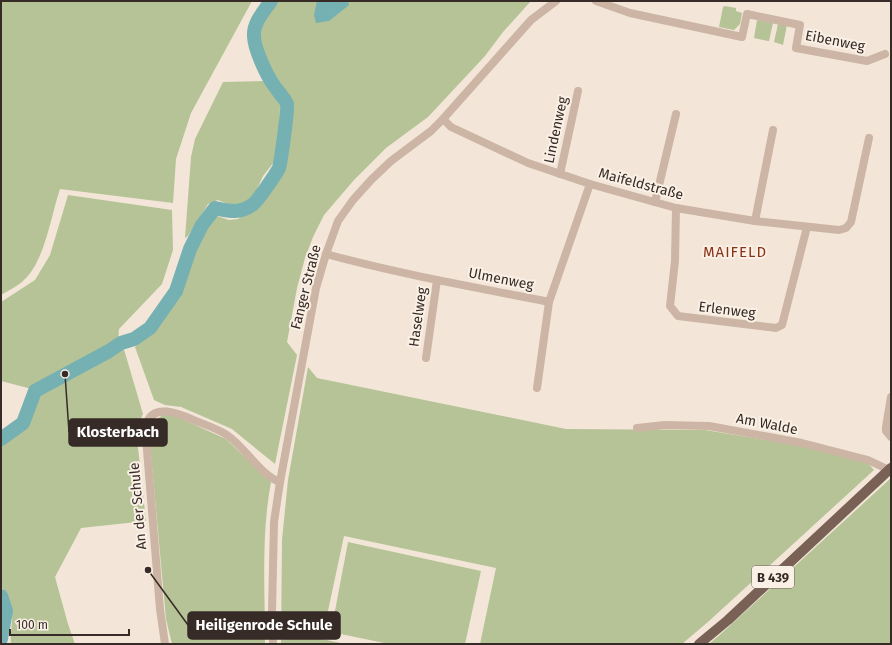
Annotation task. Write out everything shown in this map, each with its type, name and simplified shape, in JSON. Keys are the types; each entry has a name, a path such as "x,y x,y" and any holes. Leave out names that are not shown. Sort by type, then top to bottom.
{"main road":[{"name":"B 439","path":"699,644 728,620 890,469"}],"street":[{"name":"Fanger Straße","path":"273,644 272,612 274,534 280,482 316,288 338,221 371,180 391,161 431,131 531,20 556,1"},
{"name":"Eibenweg","path":"596,1 630,13 742,36 747,14 800,25 796,48 868,61 885,54"},
{"name":"Lindenweg","path":"560,174 578,91"},
{"path":"655,202 676,114"},
{"name":"Maifeldstraße","path":"443,119 450,127 528,163 590,184 676,208 756,221 839,230 846,228 851,222 869,138"},
{"path":"756,221 773,130"},
{"name":"Ulmenweg","path":"326,254 436,280 549,302 590,184"},
{"name":"Erlenweg","path":"676,208 675,261 670,306 678,316 776,328 782,324 807,227"},
{"name":"Haselweg","path":"426,358 436,280"},
{"path":"537,388 549,302"},
{"path":"891,397 886,431 891,437"},
{"name":"An der Schule","path":"165,644 160,609 146,438 146,425 152,416 163,411 176,412 226,435 237,443 269,476 280,482"},
{"name":"Am Walde","path":"637,428 666,425 709,426 802,443 868,460 890,469"}],"green space":[{"path":"1,1 252,1 191,113 176,159 173,203 60,189 42,250 31,272 24,280 1,295"},
{"path":"274,1 531,1 503,32 485,56 428,117 386,148 354,180 324,215 305,258 297,288 287,342 297,355 275,464 232,429 181,407 165,405 154,400 135,347 158,323 177,296 189,272 192,256 197,245 213,220 217,216 229,220 238,219 259,205 265,198 272,183 281,173 287,136 290,102 288,94 271,70 264,57 257,32 259,25"},
{"path":"723,7 736,8 736,11 742,13 740,24 734,30 719,27"},
{"path":"757,20 773,23 769,41 754,38"},
{"path":"778,24 787,25 783,45 774,42"},
{"path":"265,81 280,106 279,136 274,162 263,176 256,191 247,202 235,207 218,200 208,204 188,236 185,238 191,157 195,139 223,82"},
{"path":"68,195 172,210 173,250 162,284 119,329 118,342 32,389 1,381 1,302 35,280 50,255"},
{"path":"123,346 143,414 136,429 146,521 81,528 55,577 75,644 11,644 12,610 1,586 1,441 25,423 36,393"},
{"path":"308,367 317,378 566,429 705,430 803,446 868,463 874,470 682,644 480,644 496,568 344,536 322,639 345,644 281,644 282,540 288,480"},
{"path":"164,414 173,415 226,439 271,482 265,542 265,644 172,644 166,619 149,433 153,422"},
{"path":"891,478 891,644 709,644 723,632"},
{"path":"348,542 481,571 465,644 389,644 331,632"}],"water":[{"path":"317,1 348,1 349,5 329,21 316,23 314,15"}],"waterway":[{"path":"1,439 23,423 35,391 121,343 134,339 150,328 176,291 190,249 202,225 215,208 238,211 252,205 258,199 279,168 283,146 287,104 270,80 264,68 258,54 254,36 255,26 271,1"},
{"path":"1,596 6,611 1,639"}],"place":[{"name":"Klosterbach","path":"65,374"},
{"name":"Heiligenrode Schule","path":"148,570"}],"district":[{"name":"MAIFELD","path":"735,252"}]}
